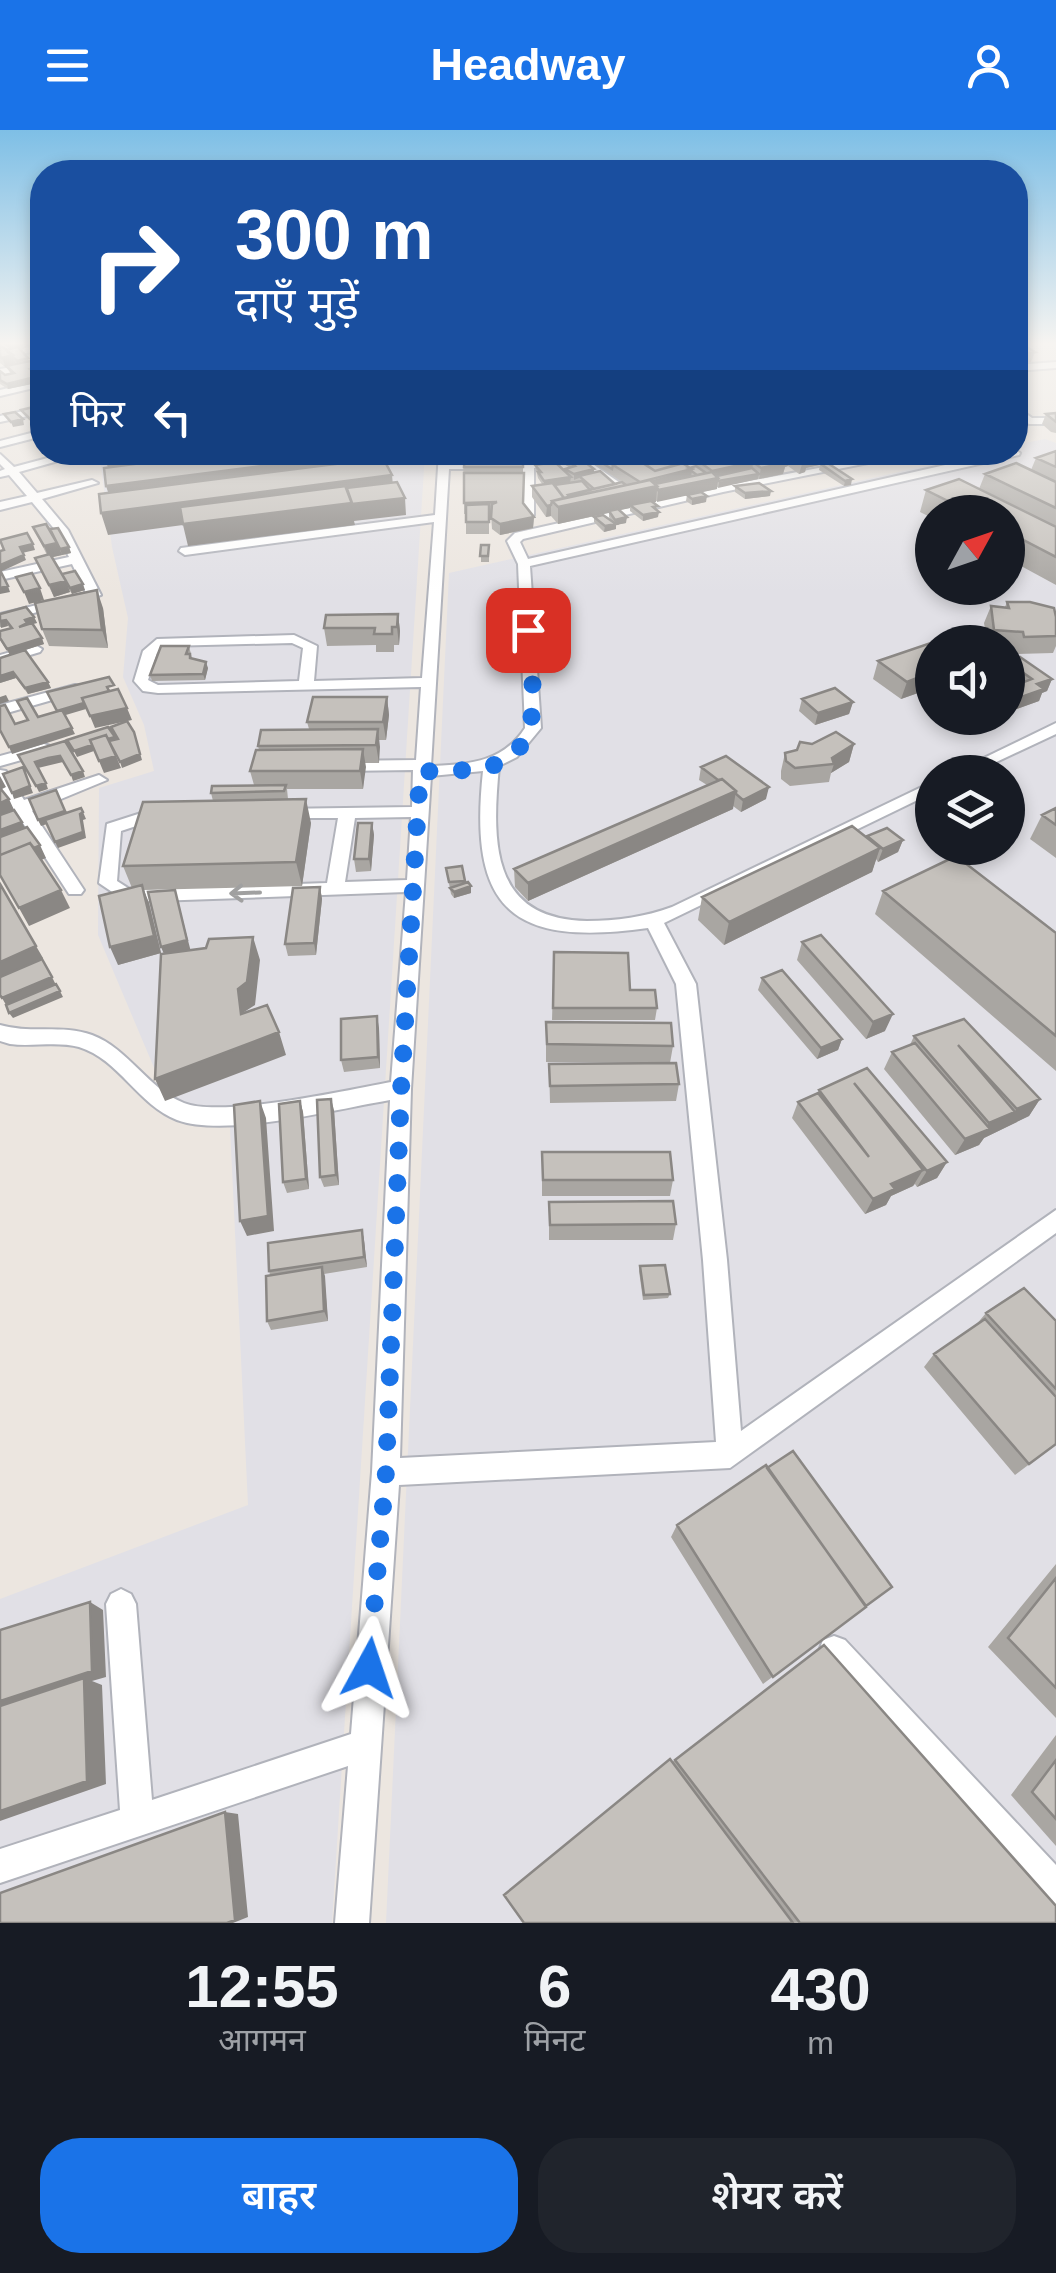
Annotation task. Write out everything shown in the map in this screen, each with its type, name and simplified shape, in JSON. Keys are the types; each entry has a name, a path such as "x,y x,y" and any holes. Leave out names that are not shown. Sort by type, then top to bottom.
{"street":[{"path":"0,444 30,436"},
{"path":"0,457 6,472 35,497 62,530 94,595 0,618"},
{"path":"6,472 34,465"},
{"path":"352,1923 362,1746 386,1472 401,1090 443,465"},
{"path":"527,465 528,515"},
{"path":"588,465 635,498 698,483 673,465"},
{"path":"316,766 491,766 522,749 532,728 524,564 513,541 519,536 723,489 856,465"},
{"path":"524,564 961,465"},
{"path":"681,470 698,467"},
{"path":"848,467 876,484"},
{"path":"819,472 842,491"},
{"path":"766,481 794,501"},
{"path":"0,506 92,483"},
{"path":"723,489 752,511"},
{"path":"185,552 439,518"},
{"path":"46,533 62,530"},
{"path":"0,576 76,558"},
{"path":"306,686 310,646 294,639 162,642 150,652 140,681 148,688 158,689 306,686 426,682"},
{"path":"0,660 34,649"},
{"path":"0,710 89,685"},
{"path":"999,755 1056,728"},
{"path":"0,759 57,745"},
{"path":"0,747 4,753 0,759"},
{"path":"491,766 485,805 486,846 499,886 525,917 551,927 653,920 915,795"},
{"path":"0,775 75,890"},
{"path":"0,823 22,814 26,805 99,780"},
{"path":"178,812 159,812 113,828 108,883 115,890 142,896 413,886"},
{"path":"272,813 418,812"},
{"path":"335,890 346,813"},
{"path":"653,920 686,984 715,1260 730,1456"},
{"path":"0,1032 11,1038 82,1039 122,1060 149,1093 185,1114 258,1113 401,1090"},
{"path":"386,1472 730,1456 1056,1220"},
{"path":"121,1604 137,1820"},
{"path":"834,1651 1056,1889"},
{"path":"0,1866 362,1746"}],"shaded area":[{"path":"1045,439 1056,443 1056,1923 386,1923 449,573 930,465 1028,465 1028,442"},
{"path":"101,465 424,465 332,1923 0,1923 0,1599 248,1505 229,1106 174,1115 98,935 99,788 154,771 144,725 123,677 128,618 112,547"}],"building":[{"path":"1056,451 1056,467 1036,458"},
{"path":"127,465 270,465 106,486 104,468"},
{"path":"328,465 387,465 392,475 101,513 99,494"},
{"path":"464,465 523,465 523,467"},
{"path":"535,465 558,465 571,477 544,481"},
{"path":"589,465 594,469 574,474 565,469"},
{"path":"613,465 646,465 655,471 675,465 692,469 640,482"},
{"path":"646,465 677,465 655,471"},
{"path":"704,465 739,465 712,471"},
{"path":"822,465 831,465 852,479 845,481"},
{"path":"1020,465 1056,482 1056,508 985,474"},
{"path":"696,466 706,473 697,475 689,468"},
{"path":"752,468 759,474 718,481 717,476"},
{"path":"600,471 615,484 594,489 579,476"},
{"path":"712,472 718,478 658,490 655,484"},
{"path":"464,473 524,473 523,503 534,517 500,524 491,518 492,504 497,502 464,503"},
{"path":"959,479 991,495 936,495 926,490"},
{"path":"650,480 657,486 558,507 552,501"},
{"path":"582,481 590,490 564,498 554,485"},
{"path":"397,482 405,498 352,504 346,488"},
{"path":"622,482 626,485 568,495"},
{"path":"553,483 564,498 547,506 532,486"},
{"path":"759,483 771,491 745,493 735,486"},
{"path":"346,486 352,503 183,524 180,507"},
{"path":"701,492 707,496 692,499 687,495"},
{"path":"651,501 659,512 643,515 630,505"},
{"path":"489,504 489,522 466,522 466,505"},
{"path":"618,509 627,517 615,520 609,511"},
{"path":"1025,512 1056,527 1056,557 1025,541"},
{"path":"603,515 616,524 605,526 594,517"},
{"path":"46,524 57,543 44,546 33,527"},
{"path":"58,528 69,547 60,549 50,529"},
{"path":"27,533 33,544 20,547 24,555 0,565 0,551 4,550 0,540"},
{"path":"481,545 489,545 488,556 480,556"},
{"path":"50,554 66,581 49,585 35,558"},
{"path":"75,571 83,584 70,588 62,574"},
{"path":"0,573 8,586 0,588"},
{"path":"32,573 40,588 24,592 16,577"},
{"path":"97,590 102,630 42,629 35,603"},
{"path":"1030,602 1054,608 1056,636 1025,637 1025,625 993,625 991,606 1009,608 1008,605"},
{"path":"26,607 34,617 19,627 32,623 42,638 7,649 0,631 12,628 6,620 0,621 0,614"},
{"path":"398,614 392,634 374,634 375,628 324,628 326,615"},
{"path":"161,646 189,646 186,654 190,658 206,662 203,674 150,675"},
{"path":"915,649 915,679 907,682 878,661"},
{"path":"25,650 48,682 25,688 13,672 0,676 0,658"},
{"path":"1025,660 1052,679 1037,684 1044,689 1025,696 1025,682 1032,679 1025,674"},
{"path":"109,677 114,685 107,687 109,691 82,698 84,703 57,711 47,692"},
{"path":"835,688 853,702 818,713 802,699"},
{"path":"118,689 127,708 90,716 82,698"},
{"path":"313,697 387,697 383,722 307,722"},
{"path":"27,698 38,717 62,710 72,728 9,747 0,730 0,706 5,705 15,724 28,720 17,701"},
{"path":"127,721 140,754 120,762 109,741 118,739 111,727"},
{"path":"108,727 115,737 108,739 106,735 90,740 92,745 74,751 67,740"},
{"path":"378,729 376,745 258,746 261,730"},
{"path":"836,732 854,744 832,758 834,764 795,768 786,761 785,753 797,750 800,742 812,744"},
{"path":"106,735 116,756 99,761 90,740"},
{"path":"65,741 83,771 71,775 60,756 35,762 46,783 36,786 18,755"},
{"path":"363,749 360,771 250,771 256,750"},
{"path":"726,756 769,787 743,800 722,779 701,767"},
{"path":"23,767 30,786 12,793 3,774"},
{"path":"722,779 736,791 528,883 514,869"},
{"path":"286,785 284,791 211,793 212,786"},
{"path":"0,788 9,799 0,803"},
{"path":"56,790 65,811 38,820 29,799"},
{"path":"306,799 296,862 123,866 143,802"},
{"path":"81,808 83,832 55,842 45,820"},
{"path":"1056,808 1056,825 1042,815"},
{"path":"14,810 22,822 0,830 0,815"},
{"path":"358,823 372,823 369,859 354,859"},
{"path":"852,826 880,848 729,922 702,897"},
{"path":"27,827 40,845 34,848 30,843 0,855 0,837"},
{"path":"887,828 903,840 883,849 867,836"},
{"path":"30,843 61,890 19,908 0,875 0,855"},
{"path":"937,865 968,865 1056,933 1056,1036 883,891"},
{"path":"462,866 465,881 449,882 446,868"},
{"path":"468,882 471,886 454,892 450,888"},
{"path":"0,884 36,946 0,962"},
{"path":"142,885 154,936 110,947 99,896"},
{"path":"320,887 314,943 285,944 293,888"},
{"path":"175,890 187,940 161,947 148,892"},
{"path":"821,935 893,1014 873,1022 802,942"},
{"path":"253,937 247,982 238,989 241,1014 267,1005 279,1032 155,1079 161,954 206,948 209,939"},
{"path":"554,952 628,953 630,990 655,990 657,1008 553,1008"},
{"path":"42,959 52,977 2,998 0,977"},
{"path":"782,970 842,1039 821,1048 762,978"},
{"path":"56,984 60,991 9,1013 6,1005"},
{"path":"377,1016 378,1057 341,1060 341,1019"},
{"path":"964,1019 1040,1099 1017,1109 958,1045 1015,1112 989,1123 914,1036"},
{"path":"546,1022 671,1023 673,1046 547,1044"},
{"path":"915,1043 990,1129 965,1139 892,1052"},
{"path":"676,1063 679,1084 550,1086 549,1064"},
{"path":"867,1068 947,1162 927,1171 854,1083 923,1170 891,1184 895,1189 873,1199 798,1102 818,1093 869,1157 819,1090"},
{"path":"331,1099 336,1175 320,1177 317,1100"},
{"path":"260,1101 268,1216 240,1221 234,1105"},
{"path":"300,1101 306,1179 283,1182 279,1104"},
{"path":"542,1152 670,1152 673,1180 543,1180"},
{"path":"673,1201 676,1224 550,1225 549,1202"},
{"path":"362,1230 364,1257 269,1271 268,1243"},
{"path":"665,1265 670,1294 644,1295 640,1266"},
{"path":"322,1267 324,1311 267,1321 266,1276"},
{"path":"1024,1288 1056,1321 1056,1389 986,1313"},
{"path":"985,1319 1056,1397 1056,1444 1029,1464 934,1354"},
{"path":"793,1451 892,1587 866,1606 767,1468"},
{"path":"766,1465 866,1607 773,1677 677,1525"},
{"path":"1056,1578 1056,1688 1008,1638"},
{"path":"90,1602 92,1671 0,1701 0,1630"},
{"path":"824,1645 1056,1906 1056,1923 800,1923 675,1760"},
{"path":"84,1678 87,1781 0,1811 0,1706"},
{"path":"670,1759 793,1923 524,1923 504,1895"},
{"path":"1056,1760 1056,1819 1032,1792"},
{"path":"225,1812 235,1920 0,1923 0,1893"}],"route":[{"path":"369,1668 386,1472 401,1090 420,772 491,766 522,749 532,728 528,630"}]}
